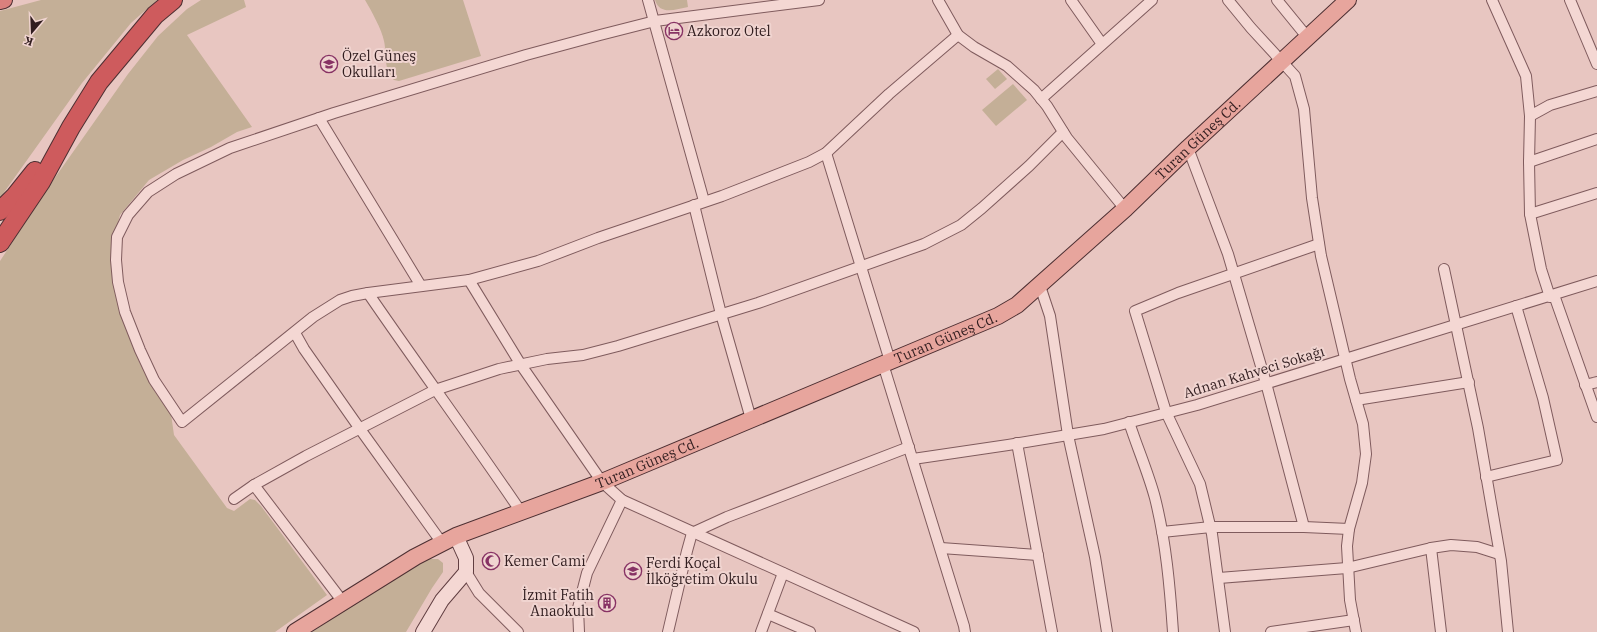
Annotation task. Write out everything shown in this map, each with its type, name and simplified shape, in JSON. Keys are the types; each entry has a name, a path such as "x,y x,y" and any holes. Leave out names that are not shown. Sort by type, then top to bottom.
{"highway":[{"path":"0,1 4,0"},
{"path":"0,243 41,182 71,127 99,82 155,15 174,0"},
{"path":"0,211 16,196 71,127"}],"main road":[{"name":"Turan Güneş Cd.","path":"295,632 415,557 456,536 602,482 998,316 1017,305 1125,209 1188,148 1308,38 1340,3"},
{"path":"423,632 442,600 466,572 466,558 456,536"}],"street":[{"path":"648,0 704,201"},
{"path":"819,0 797,1 655,21 600,34 319,118 230,148 176,174 148,192 128,215 118,237 116,260 118,282 125,312 154,380 182,422 295,333 313,317 340,300 368,293 469,280 538,261 598,238 722,196 826,153 889,94 958,35"},
{"path":"938,0 958,35 974,47 1007,66 1034,90 1041,98 1063,132 1125,209"},
{"path":"1071,0 1102,44"},
{"path":"1041,98 1152,0"},
{"path":"1228,0 1251,28 1283,61 1295,76 1304,109 1312,198 1319,244 1345,358 1363,424 1366,456 1362,483 1347,546 1347,568 1356,632"},
{"path":"1277,0 1308,38"},
{"path":"1492,0 1526,76 1530,116 1530,214 1541,269 1597,417"},
{"path":"1570,0 1597,64"},
{"path":"1530,116 1550,105 1597,91"},
{"path":"319,118 421,286"},
{"path":"234,499 254,484 435,390 499,370 547,360 583,355 618,346 758,304 861,265 924,244 961,225 1029,166 1063,132"},
{"path":"1529,162 1597,139"},
{"path":"1188,148 1234,274 1266,383 1304,527"},
{"path":"826,153 861,265 909,447 965,632"},
{"path":"1530,214 1597,194"},
{"path":"694,205 721,314 751,419"},
{"path":"1225,632 1211,527 1200,484 1166,412 1135,311 1178,293 1319,244"},
{"path":"1444,269 1469,382 1486,477 1499,554 1508,632"},
{"path":"469,280 520,365 602,482 622,500 914,632"},
{"name":"Adnan Kahveci Sokağı","path":"913,459 1068,435 1197,405 1597,281"},
{"path":"1040,286 1050,316 1068,435 1095,557 1108,632"},
{"path":"368,293 435,390 477,446 521,512"},
{"path":"1486,477 1557,460 1543,398 1516,306"},
{"path":"295,333 304,349 442,543"},
{"path":"1356,400 1469,382"},
{"path":"1585,384 1597,382"},
{"path":"1129,422 1154,497 1162,532 1170,582 1173,632"},
{"path":"1017,443 1052,632"},
{"path":"692,532 782,494 909,447"},
{"path":"254,484 342,602"},
{"path":"579,632 578,608 587,573 622,500"},
{"path":"1162,532 1211,527 1304,527 1350,529"},
{"path":"668,632 692,532"},
{"path":"1219,578 1347,568 1431,548 1451,545 1477,548 1499,554"},
{"path":"940,548 1038,555"},
{"path":"1431,548 1441,632"},
{"path":"466,572 480,593 518,632"},
{"path":"761,632 783,573"},
{"path":"768,614 810,632"},
{"path":"1271,632 1354,620"}],"shaded area":[{"path":"41,0 157,0 131,23 82,83 0,198 0,11"},
{"path":"201,0 244,0 246,7 187,35 252,127 237,132 211,147 183,160 149,180 120,215 111,251 112,272 117,299 140,364 155,392 171,414 174,435 227,508 234,511 250,499 255,500 261,506 327,595 275,632 0,632 0,261 54,179 128,74 158,36 187,9"},
{"path":"365,0 463,0 481,56 399,81 394,80 388,71 383,36"},
{"path":"655,0 687,0 688,7 674,10 664,10 657,5"},
{"path":"998,69 1007,79 995,89 986,79"},
{"path":"1013,84 1027,100 996,126 982,110"},
{"path":"427,559 438,559 443,563 443,572 406,632 312,632 408,568"}],"place":[{"name":"Azkoroz Otel","path":"674,31"},
{"name":"Özel Güneş Okulları","path":"329,64"},
{"name":"Kemer Cami","path":"491,561"},
{"name":"Ferdi Koçal İlköğretim Okulu","path":"633,571"},
{"name":"İzmit Fatih Anaokulu","path":"607,603"}]}
